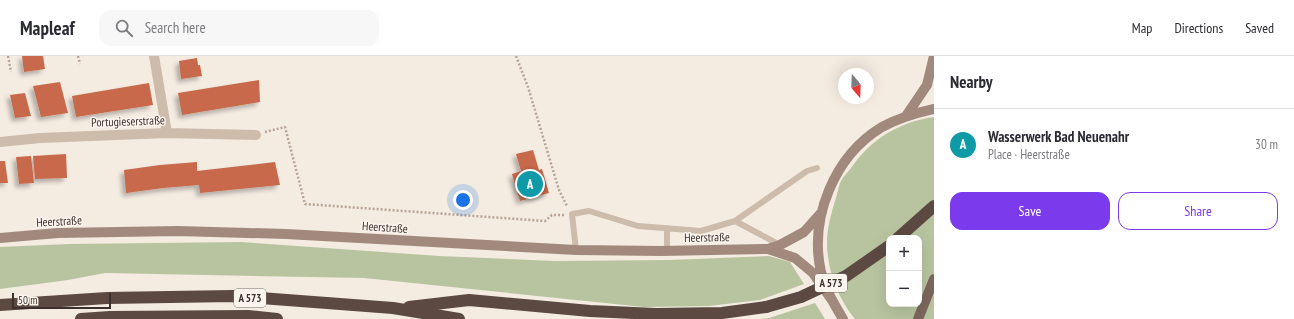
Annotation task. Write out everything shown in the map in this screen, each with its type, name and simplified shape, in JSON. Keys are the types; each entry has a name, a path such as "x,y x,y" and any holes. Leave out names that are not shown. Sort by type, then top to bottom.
{"highway":[{"path":"901,235 934,206"},
{"name":"A 573","path":"393,308 470,300 590,311 656,314 722,313 766,307 801,297 846,276 886,248"},
{"name":"A 573","path":"0,305 107,298 233,296 393,308 459,319"},
{"name":"A 573","path":"81,319 110,317 248,316 277,319"}],"main road":[{"path":"906,116 927,85 934,56"},
{"path":"843,319 832,300 821,272 818,243 821,213 829,188 843,164 860,144 882,128 906,116 934,109"},
{"name":"Heerstraße","path":"0,238 58,233 178,231 286,234 576,250 667,251 768,249 780,245 804,232 821,213"},
{"name":"Heerstraße","path":"768,249 795,258 813,273 832,300"},
{"path":"918,319 934,279"}],"street":[{"path":"154,56 167,133"},
{"name":"Portugieserstraße","path":"0,142 40,138 167,133 256,135"}],"lane":[{"path":"576,250 572,214 589,210 638,226 701,231 735,221 807,171 817,168"},
{"path":"735,221 780,245"},
{"path":"667,228 667,251"}],"path":[{"path":"8,56 11,72"},
{"path":"78,56 80,64"},
{"path":"256,135 285,126 305,204 545,221 552,215 572,214 558,190 528,87 516,56"}],"green space":[{"path":"934,117 934,319 855,319 843,302 831,273 827,238 832,211 843,177 867,148 887,134 909,123"},
{"path":"241,242 439,256 554,261 670,260 769,256 790,262 804,284 760,300 709,306 644,307 364,278 105,273 68,280 0,289 0,247 69,244"},
{"path":"815,303 825,319 760,319 769,318"}],"building":[{"path":"22,56 43,56 45,69 24,72"},
{"path":"197,58 202,76 181,79 179,61"},
{"path":"259,80 260,102 182,115 178,93"},
{"path":"60,82 68,113 41,117 33,86"},
{"path":"149,83 153,105 76,117 72,96"},
{"path":"25,93 31,116 15,118 10,95"},
{"path":"533,150 539,170 542,169 549,193 520,201 512,174 521,171 516,154"},
{"path":"66,154 67,178 35,179 33,156"},
{"path":"31,156 34,183 19,184 16,157"},
{"path":"0,161 5,161 8,183 0,183"},
{"path":"197,162 197,171 275,162 280,185 200,193 199,185 126,193 124,170"}],"place":[{"name":"Wasserwerk Bad Neuenahr","path":"530,184"}]}
